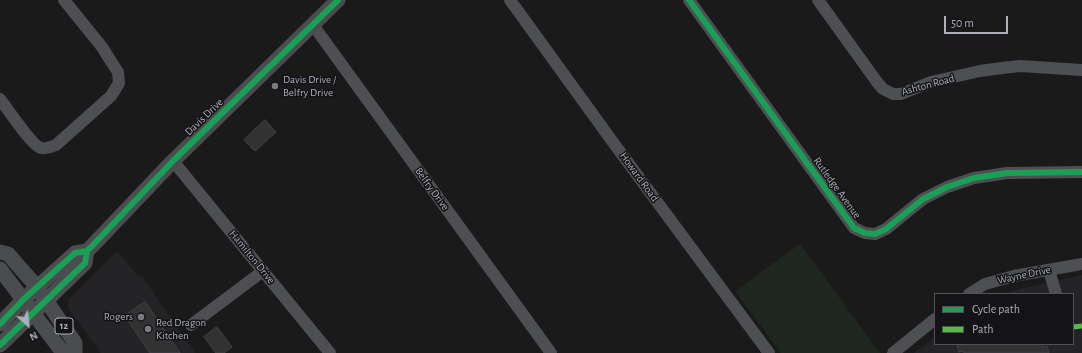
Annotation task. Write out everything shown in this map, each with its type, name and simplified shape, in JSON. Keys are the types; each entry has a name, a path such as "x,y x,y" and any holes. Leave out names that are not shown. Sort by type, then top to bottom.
{"main road":[{"name":"Davis Drive","path":"0,345 85,263 87,251 173,162 338,0"},
{"name":"Davis Drive","path":"0,324 24,299 75,253 87,251"},
{"name":"12","path":"0,252 8,254 37,287 75,343 75,353"},
{"name":"12","path":"0,269 61,350 68,353"}],"street":[{"path":"0,99 31,140 39,148 46,148 56,145 111,96 119,83 118,72 102,47 64,0"},
{"name":"Howard Road","path":"510,0 769,353"},
{"name":"Rutledge Avenue","path":"689,0 854,228 865,233 875,234 886,229 923,199 947,187 974,178 1007,173 1082,172"},
{"name":"Ashton Road","path":"818,0 877,82 883,89 893,94 901,94 931,82 980,71 1002,68 1020,66 1082,70"},
{"name":"Belfry Drive","path":"313,25 551,353"},
{"name":"Hamilton Drive","path":"173,162 330,353"},
{"name":"Wayne Drive","path":"971,293 985,284 1014,276 1082,264"},
{"path":"1049,270 1056,293"},
{"path":"191,325 262,271"},
{"path":"893,353 934,320"}],"shaded area":[{"path":"800,244 880,353 781,353 735,291"},
{"path":"117,251 137,275 142,276 195,353 101,353 68,308 68,300"},
{"path":"1082,275 1082,353 914,353 934,338 934,345 1074,345 1074,293 1006,293"}],"building":[{"path":"265,120 276,132 255,151 244,140"},
{"path":"145,302 180,353 150,353 125,316"},
{"path":"217,327 232,347 224,353 216,353 204,337"},
{"path":"957,345 1042,345 1043,347 1047,346 1049,353 964,353 963,351 959,352"}],"marked path":[{"path":"1074,327 1082,326"}],"cycle path":[{"path":"0,324 24,299 75,253 87,251 173,161 338,0"},
{"path":"689,0 854,228 865,233 875,234 886,229 923,199 947,187 974,178 1007,173 1082,172"},
{"path":"0,345 85,263 87,251"}],"place":[{"name":"Davis Drive / Belfry Drive","path":"275,86"},
{"name":"Rogers","path":"141,317"},
{"name":"Red Dragon Kitchen","path":"148,329"}]}
